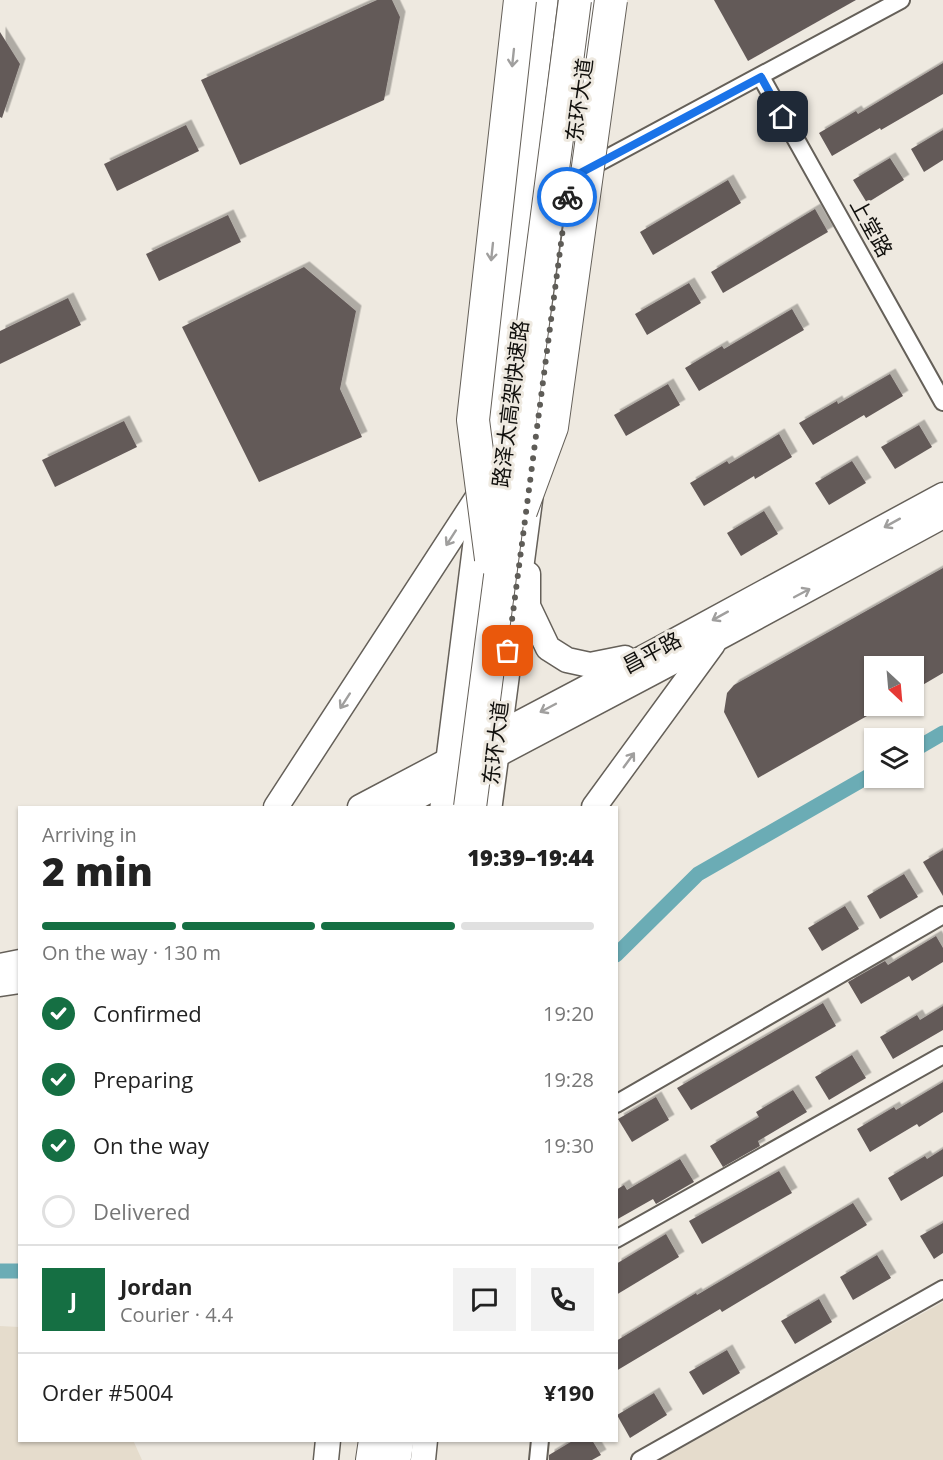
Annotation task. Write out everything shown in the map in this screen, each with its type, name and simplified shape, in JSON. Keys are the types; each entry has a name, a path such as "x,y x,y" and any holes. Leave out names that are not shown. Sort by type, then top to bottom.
{"highway":[{"path":"497,561 473,420 520,0"},
{"name":"路泽太高架快速路","path":"470,806 562,0"},
{"name":"路泽太高架快速路","path":"450,788 497,561 575,0"},
{"path":"497,561 552,427 611,0"},
{"path":"372,1460 375,1442"},
{"path":"386,1460 389,1442"}],"main road":[{"path":"450,788 483,489 544,0"},
{"name":"东环大道","path":"488,806 593,0"},
{"path":"277,806 483,489"},
{"path":"530,489 528,606 548,648 567,660 590,665 654,652"},
{"name":"昌平路","path":"401,806 450,788 496,746 654,652 943,495"},
{"name":"昌平路","path":"496,746 718,638 943,516"},
{"path":"595,806 718,638"},
{"name":"昌平路","path":"365,806 450,788"},
{"path":"0,966 18,962"},
{"path":"0,984 18,981"},
{"path":"326,1460 328,1442"},
{"path":"363,1460 366,1442"},
{"path":"397,1460 400,1442"},
{"path":"423,1460 425,1442"}],"street":[{"path":"569,179 901,0"},
{"name":"上堂路","path":"761,77 943,402"},
{"path":"618,1103 943,915"},
{"path":"618,1238 943,1055"},
{"path":"640,1460 943,1289"},
{"path":"538,1460 540,1442"}],"shaded area":[{"path":"943,1302 943,1460 660,1460"},
{"path":"0,1326 18,1327 18,1442 134,1442 142,1460 0,1460"}],"building":[{"path":"377,0 392,0 400,17 384,100 240,165 201,80"},
{"path":"714,0 856,0 748,61"},
{"path":"0,32 20,64 2,118 0,117"},
{"path":"943,63 943,94 832,156 819,133 856,111 858,114"},
{"path":"186,125 199,151 117,191 104,164"},
{"path":"943,130 943,160 924,172 911,149"},
{"path":"890,158 904,180 867,203 853,180"},
{"path":"728,180 741,203 653,255 640,232"},
{"path":"815,209 828,232 723,293 711,272"},
{"path":"228,215 241,242 159,281 146,254"},
{"path":"304,267 356,311 340,389 362,437 259,482 182,327"},
{"path":"689,283 701,303 647,335 635,314"},
{"path":"68,298 81,325 0,364 0,331"},
{"path":"792,309 804,330 699,391 685,368 722,346 724,349"},
{"path":"890,374 903,396 866,418 864,415 813,445 799,423"},
{"path":"668,384 680,405 626,436 614,415"},
{"path":"124,421 137,447 55,487 42,460"},
{"path":"919,425 932,447 895,469 881,447"},
{"path":"779,434 792,457 755,479 754,476 704,506 690,483 727,461 729,464"},
{"path":"852,461 866,483 829,505 815,483"},
{"path":"764,511 778,534 741,556 727,533"},
{"path":"943,568 943,673 924,684 924,656 864,656 864,716 867,716 758,778 724,712 727,693 734,685"},
{"path":"943,850 943,896 923,862"},
{"path":"904,874 918,897 880,919 867,896"},
{"path":"845,906 859,929 822,951 808,928"},
{"path":"936,936 943,948 943,962 912,981 909,976 861,1004 848,982 885,961 888,965"},
{"path":"823,1003 836,1026 691,1110 677,1088"},
{"path":"943,1006 943,1030 893,1059 880,1037 917,1015 920,1020"},
{"path":"852,1055 866,1078 829,1100 815,1077"},
{"path":"943,1082 943,1112 919,1127 917,1124 870,1152 857,1129 894,1107 896,1110"},
{"path":"793,1090 807,1112 758,1141 760,1146 723,1167 710,1146 759,1117 756,1112"},
{"path":"656,1097 669,1120 632,1142 618,1119"},
{"path":"943,1149 943,1176 901,1201 888,1178 925,1156 927,1159"},
{"path":"680,1159 694,1182 656,1204 653,1199 618,1219 618,1189 624,1185 627,1190"},
{"path":"779,1171 792,1193 702,1244 689,1221"},
{"path":"853,1203 867,1225 722,1312 720,1309 618,1370 618,1340 696,1293 697,1295"},
{"path":"943,1223 943,1253 934,1259 920,1236"},
{"path":"666,1234 679,1257 618,1294 618,1263"},
{"path":"877,1255 891,1278 853,1300 840,1277"},
{"path":"819,1299 832,1322 795,1344 781,1321"},
{"path":"727,1350 740,1373 703,1395 689,1372"},
{"path":"654,1393 667,1415 630,1438 618,1414"},
{"path":"571,1442 593,1442 601,1455 592,1460 549,1460 549,1455"}],"waterway":[{"path":"924,744 943,733"},
{"path":"618,953 698,874 864,779"},
{"path":"0,1271 18,1271"}],"way so far":[{"path":"508,651 567,197"}],"route":[{"path":"567,197 569,179 761,77 783,117"}]}
